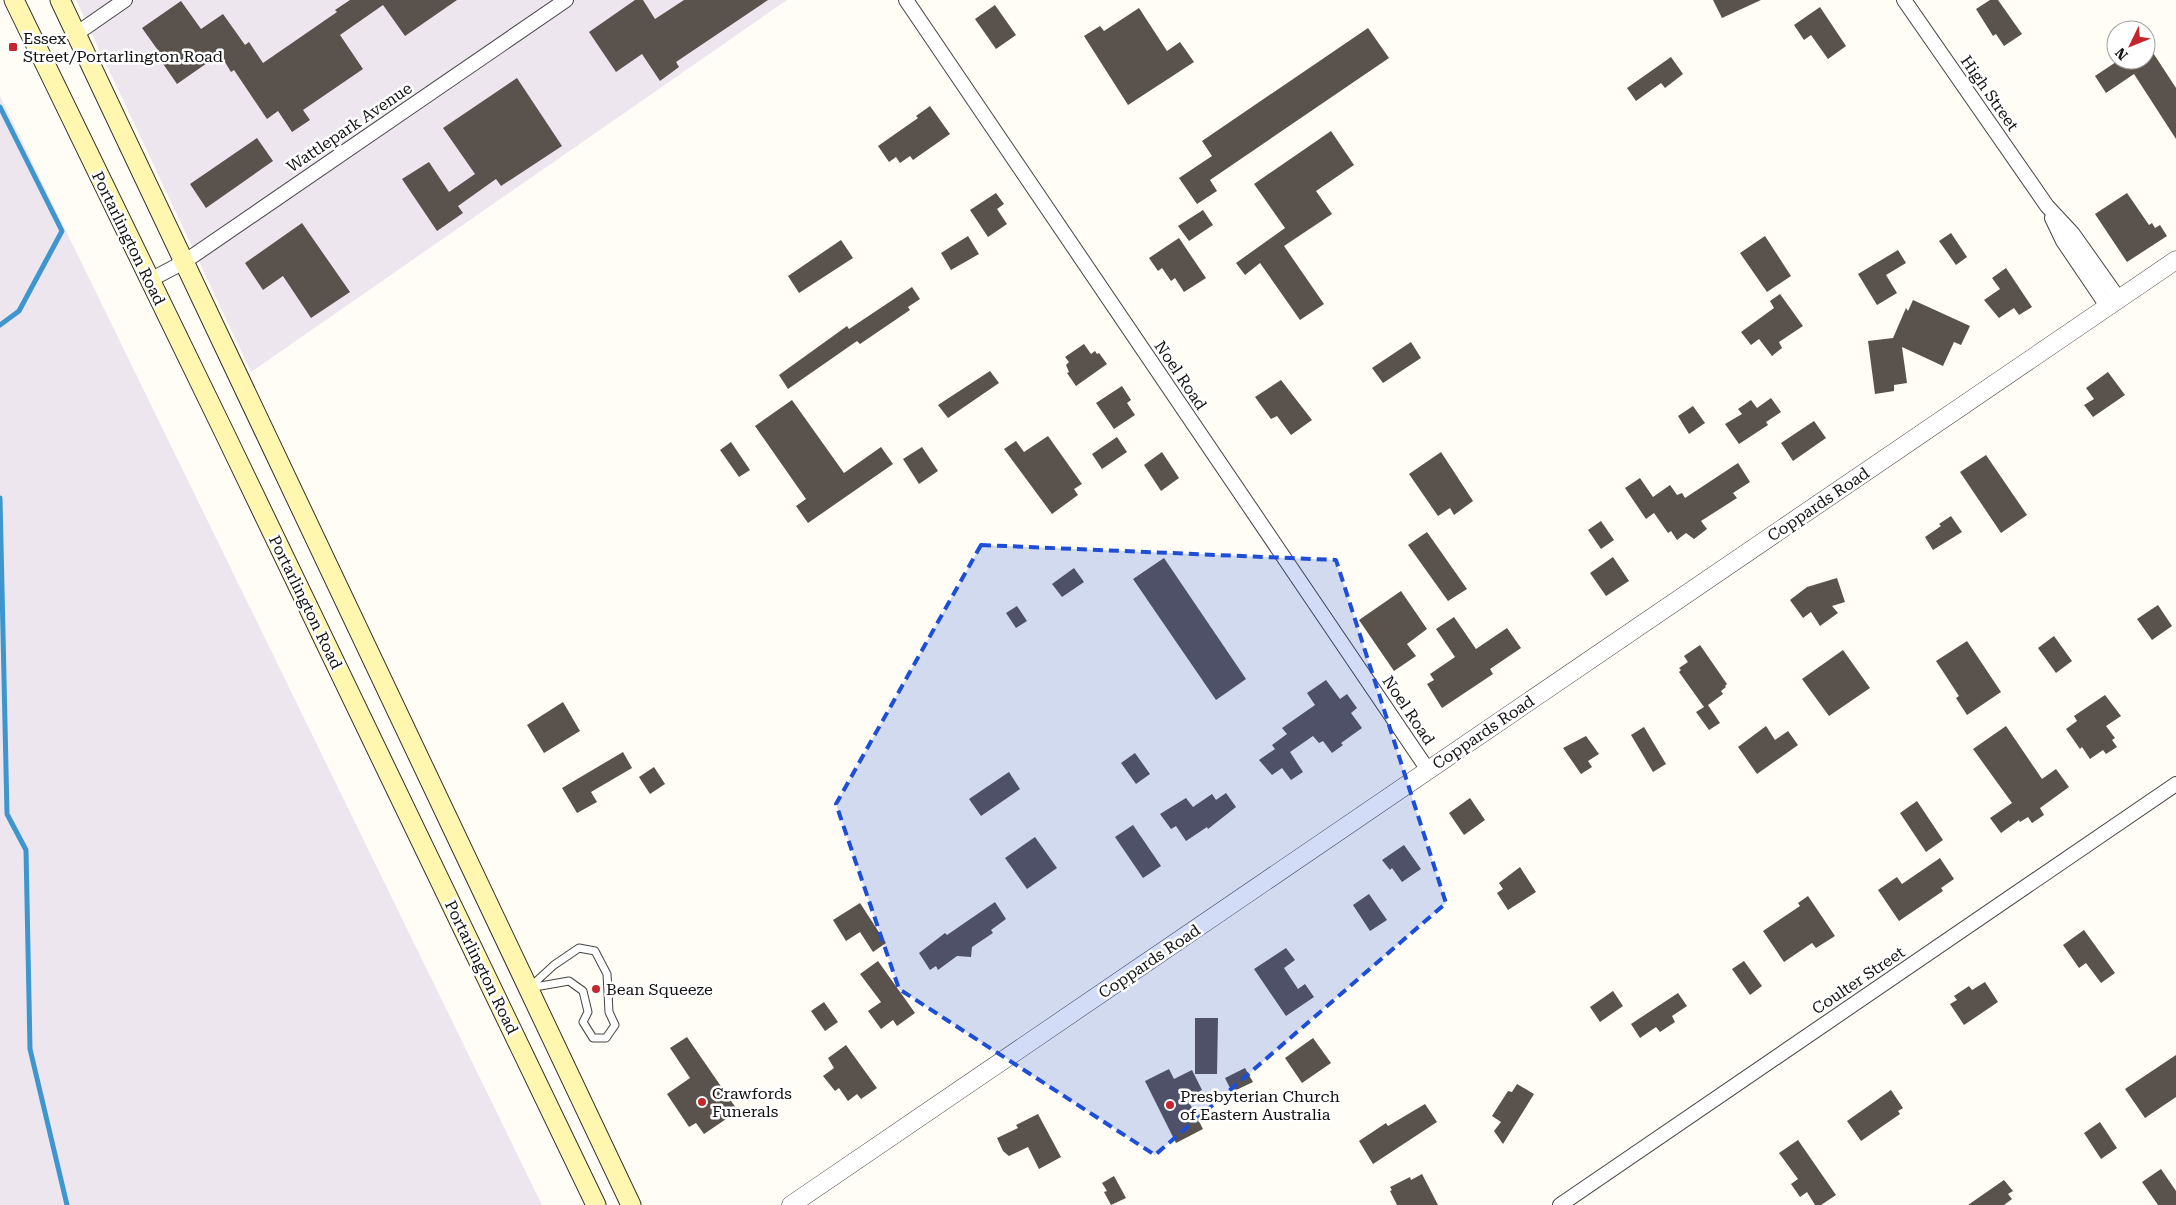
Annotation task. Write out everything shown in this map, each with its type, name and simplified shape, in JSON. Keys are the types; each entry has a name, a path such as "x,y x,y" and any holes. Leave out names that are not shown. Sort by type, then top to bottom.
{"main road":[{"name":"Portarlington Road","path":"14,0 596,1205"},
{"name":"Portarlington Road","path":"60,0 631,1205"}],"street":[{"path":"76,34 125,0"},
{"name":"Wattlepark Avenue","path":"150,280 184,262 566,0"},
{"name":"Noel Road","path":"906,0 1428,770"},
{"name":"High Street","path":"1904,0 2046,206 2063,241 2113,303"},
{"name":"Coppards Road","path":"791,1205 2176,260"},
{"name":"Coulter Street","path":"1560,1205 2176,784"}],"lane":[{"path":"579,948 595,951 606,974 609,1012 615,1026 606,1038 593,1038 583,1022 588,1012 584,992 569,981 529,988 554,965 579,948"}],"highlighted area":[{"path":"981,545 1336,560 1446,903 1155,1155 899,989 836,804"}],"shaded area":[{"path":"76,0 787,0 251,372"},
{"path":"0,96 542,1205 0,1205"}],"building":[{"path":"350,0 457,0 405,36 383,5 340,35 363,69 303,110 310,120 292,132 278,111 267,119 234,70 231,72 220,54 177,84 159,58 162,56 142,28 181,1 201,29 223,14 245,45 249,42 263,63 337,12 335,10"},
{"path":"635,0 643,0 655,19 684,0 768,0 676,62 679,67 660,81 642,54 616,72 589,32"},
{"path":"1713,0 1761,0 1722,18"},
{"path":"1990,0 1998,0 2022,34 2004,46 1996,34 1993,36 1976,9"},
{"path":"995,5 1016,35 996,49 975,19"},
{"path":"1820,7 1846,46 1828,59 1811,35 1804,40 1794,25"},
{"path":"1139,8 1167,51 1180,42 1194,62 1128,105 1084,36 1100,26 1104,31"},
{"path":"1368,28 1389,58 1210,180 1217,191 1197,204 1179,178 1212,156 1202,141"},
{"path":"1671,57 1683,74 1665,88 1661,83 1636,101 1627,88"},
{"path":"2156,57 2176,88 2176,139 2134,74 2106,93 2095,76 2106,69 2156,70"},
{"path":"517,78 562,146 501,186 496,179 458,206 463,213 437,231 402,179 429,162 449,192 475,174 443,128"},
{"path":"930,106 950,134 913,160 910,156 900,163 896,157 889,162 878,146 918,118 916,116"},
{"path":"1331,131 1354,165 1316,191 1332,214 1284,246 1324,304 1300,320 1260,263 1245,275 1236,263 1285,228 1254,184"},
{"path":"257,138 273,161 206,208 190,184"},
{"path":"996,193 1004,204 997,209 1007,224 988,237 970,210"},
{"path":"2127,193 2149,225 2152,223 2155,228 2160,225 2167,236 2127,262 2095,214"},
{"path":"1203,210 1213,225 1189,241 1178,226"},
{"path":"302,223 350,292 311,318 283,276 263,290 245,263"},
{"path":"1951,233 1967,257 1956,265 1939,241"},
{"path":"968,236 979,254 951,270 941,253"},
{"path":"1765,236 1791,276 1767,292 1740,253"},
{"path":"1179,238 1206,278 1184,292 1175,278 1171,281 1162,268 1158,271 1149,258"},
{"path":"841,240 853,258 799,293 788,276"},
{"path":"1898,250 1906,263 1886,275 1897,293 1877,305 1858,274"},
{"path":"2006,268 2032,307 2019,315 2014,308 1999,318 1984,300 2000,289 1992,278"},
{"path":"912,287 920,299 908,307 910,310 860,344 857,341 788,389 779,375 847,326 849,329"},
{"path":"1780,294 1803,326 1779,342 1782,348 1772,356 1759,339 1751,345 1741,332 1774,308 1770,301"},
{"path":"1913,300 1970,326 1961,345 1954,342 1943,366 1902,347 1907,383 1894,385 1894,391 1875,394 1868,341 1893,338 1906,308 1908,311"},
{"path":"1411,342 1421,358 1383,383 1372,368"},
{"path":"1084,344 1091,354 1095,351 1097,354 1099,353 1107,364 1076,386 1067,373 1069,372 1066,365 1069,362 1065,357"},
{"path":"990,371 999,383 948,418 938,405"},
{"path":"2108,372 2125,395 2093,417 2084,405 2094,399 2086,388"},
{"path":"1281,380 1312,420 1291,435 1277,416 1271,419 1255,397"},
{"path":"1122,386 1131,400 1127,403 1135,415 1114,429 1096,403"},
{"path":"1771,398 1781,412 1766,422 1768,425 1739,444 1725,424 1742,414 1738,409 1751,400 1757,408"},
{"path":"792,400 844,473 881,447 893,464 808,523 796,506 806,499 755,426"},
{"path":"1693,406 1705,423 1689,434 1678,416"},
{"path":"1814,421 1826,438 1793,461 1781,443"},
{"path":"1048,436 1082,484 1074,489 1078,495 1052,514 1004,449 1016,441 1024,452"},
{"path":"1117,437 1127,452 1102,469 1092,454"},
{"path":"731,442 750,470 739,477 720,450"},
{"path":"922,447 938,471 919,484 903,459"},
{"path":"1162,452 1179,478 1161,491 1144,465"},
{"path":"1441,452 1473,501 1454,515 1450,508 1438,516 1409,474"},
{"path":"1986,455 2027,515 2001,533 1960,472"},
{"path":"1738,463 1750,482 1733,493 1737,498 1701,521 1707,529 1694,539 1686,533 1677,540 1671,531 1668,533 1654,513 1646,519 1625,488 1640,478 1653,497 1670,485 1677,495 1682,493 1685,498"},
{"path":"1951,516 1962,532 1933,550 1925,537"},
{"path":"1601,521 1614,540 1601,549 1588,530"},
{"path":"1427,532 1467,589 1448,601 1408,545"},
{"path":"1613,557 1629,581 1606,596 1590,573"},
{"path":"1164,558 1246,679 1216,700 1133,579"},
{"path":"1074,568 1084,582 1062,597 1052,584"},
{"path":"1837,578 1845,602 1832,606 1838,613 1820,626 1811,612 1803,618 1790,600 1807,587"},
{"path":"1401,591 1427,629 1407,644 1416,656 1394,671 1359,620"},
{"path":"2158,605 2172,626 2152,640 2137,619"},
{"path":"1017,606 1027,621 1016,628 1006,613"},
{"path":"1454,617 1476,649 1507,628 1521,648 1490,669 1493,674 1442,708 1427,684 1434,680 1430,674 1455,657 1436,629"},
{"path":"2054,636 2072,661 2056,673 2038,648"},
{"path":"1967,641 2001,692 1967,715 1956,698 1959,696 1936,661"},
{"path":"1700,645 1727,684 1721,691 1723,694 1708,705 1720,723 1709,730 1696,712 1704,707 1679,672 1681,670 1679,668 1688,662 1684,656"},
{"path":"1843,650 1870,688 1829,716 1802,679"},
{"path":"1326,680 1340,699 1347,694 1357,708 1351,713 1362,728 1341,743 1343,745 1332,753 1323,741 1319,743 1313,736 1290,752 1303,772 1291,780 1282,768 1272,775 1259,760 1275,749 1272,745 1287,734 1282,728 1315,705 1307,693"},
{"path":"2105,695 2121,716 2106,726 2115,738 2112,740 2117,747 2106,754 2103,750 2090,759 2082,747 2080,749 2066,729 2077,721 2074,716"},
{"path":"563,702 580,731 544,753 527,725"},
{"path":"1766,726 1775,740 1788,731 1798,745 1757,774 1738,747"},
{"path":"2006,726 2042,779 2056,769 2069,787 2040,808 2044,815 2032,823 2028,817 2020,822 2019,820 2001,833 1990,818 2012,803 1973,749"},
{"path":"1644,727 1666,764 1653,772 1631,735"},
{"path":"1586,736 1599,754 1588,761 1592,767 1581,774 1563,748"},
{"path":"623,752 632,768 591,792 597,802 577,813 562,788"},
{"path":"1135,753 1150,774 1136,784 1121,763"},
{"path":"654,767 665,784 650,794 639,777"},
{"path":"1009,772 1020,789 981,816 969,799"},
{"path":"1226,793 1236,807 1208,829 1207,827 1186,841 1176,826 1171,829 1160,814 1186,798 1193,807 1212,794 1216,800"},
{"path":"1470,798 1485,820 1464,835 1449,813"},
{"path":"1917,801 1943,840 1926,852 1900,813"},
{"path":"1133,825 1161,866 1143,878 1115,837"},
{"path":"1035,837 1057,868 1027,889 1005,858"},
{"path":"1404,845 1421,869 1402,882 1392,868 1390,870 1382,860"},
{"path":"1940,858 1954,879 1941,888 1943,891 1899,921 1878,890 1897,877 1902,884"},
{"path":"1520,867 1536,892 1508,910 1497,893 1503,889 1499,883"},
{"path":"1369,894 1387,920 1370,931 1353,905"},
{"path":"1808,896 1835,936 1816,948 1812,943 1784,962 1763,931 1800,906 1798,903"},
{"path":"995,902 1006,919 991,930 993,933 972,947 971,957 957,956 938,970 936,966 930,970 919,953 945,933 947,935"},
{"path":"860,903 886,943 873,952 860,932 846,941 833,920"},
{"path":"2084,930 2115,973 2101,983 2086,963 2079,968 2063,945"},
{"path":"1286,948 1295,960 1284,968 1298,989 1305,984 1314,997 1286,1016 1254,969"},
{"path":"878,961 915,1013 897,1026 893,1020 881,1029 868,1011 881,1002 860,974"},
{"path":"1744,961 1762,986 1750,995 1732,969"},
{"path":"1985,982 1998,1002 1964,1025 1950,1004 1957,1000 1954,996 1969,986 1972,990"},
{"path":"1613,991 1623,1006 1600,1022 1590,1007"},
{"path":"1678,993 1687,1006 1672,1016 1675,1022 1660,1032 1656,1027 1640,1038 1631,1024"},
{"path":"824,1002 838,1022 825,1031 811,1011"},
{"path":"1195,1018 1218,1018 1217,1074 1195,1074"},
{"name":"Crawfords Funerals","path":"687,1037 738,1111 704,1134 696,1123 689,1127 667,1094 690,1078 670,1048"},
{"path":"1313,1038 1331,1063 1302,1083 1285,1058"},
{"path":"846,1045 877,1088 861,1099 857,1094 848,1101 839,1088 835,1091 823,1076 834,1068 828,1058"},
{"path":"2176,1055 2176,1097 2145,1118 2125,1089"},
{"path":"1245,1068 1253,1082 1232,1092 1225,1078"},
{"path":"1169,1069 1174,1079 1192,1070 1202,1090 1187,1098 1203,1129 1176,1143 1145,1081"},
{"path":"1517,1084 1534,1094 1503,1144 1494,1131 1501,1122 1492,1116 1508,1091 1512,1092"},
{"path":"1891,1090 1903,1108 1898,1111 1900,1114 1861,1141 1847,1121"},
{"path":"1425,1104 1437,1122 1373,1164 1359,1141 1386,1123 1388,1126"},
{"path":"1038,1114 1061,1157 1039,1169 1028,1147 1009,1156 1003,1151 997,1138 1018,1128 1016,1125"},
{"path":"2100,1122 2117,1148 2101,1159 2084,1133"},
{"path":"1798,1140 1836,1195 1821,1205 1815,1205 1807,1192 1800,1197 1791,1184 1798,1179 1779,1153"},
{"path":"2161,1169 2176,1191 2176,1205 2158,1205 2142,1182"},
{"path":"1422,1174 1438,1205 1397,1205 1390,1187 1410,1177 1411,1180"},
{"path":"1114,1176 1126,1198 1111,1205 1104,1192 1107,1191 1102,1183"},
{"path":"2004,1180 2013,1191 2008,1194 2012,1199 2004,1205 1968,1205"}],"waterway":[{"path":"0,107 62,231 19,311 0,325"},
{"path":"0,498 7,814 26,850 30,1049 67,1205"}],"place":[{"name":"Essex Street/Portarlington Road","path":"13,47"},
{"name":"Bean Squeeze","path":"596,989"},
{"name":"Crawfords Funerals","path":"702,1102"},
{"name":"Presbyterian Church of Eastern Australia","path":"1170,1105"}]}
